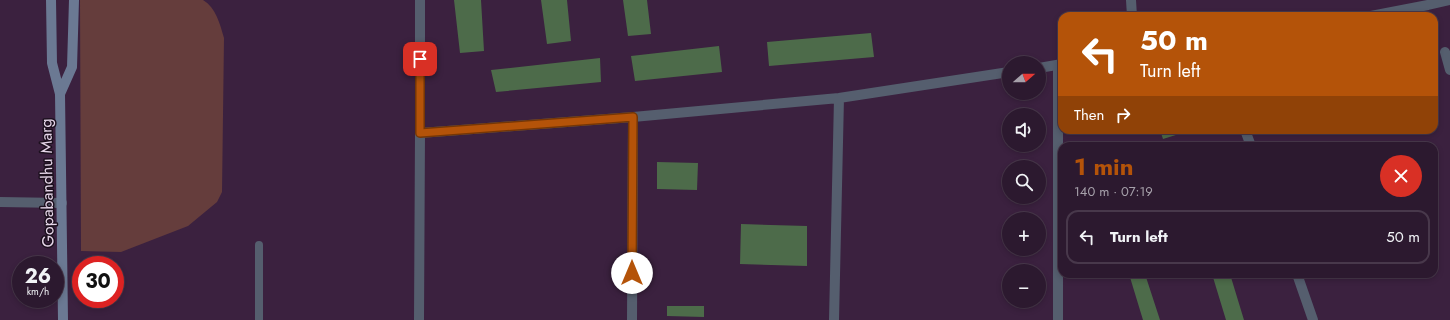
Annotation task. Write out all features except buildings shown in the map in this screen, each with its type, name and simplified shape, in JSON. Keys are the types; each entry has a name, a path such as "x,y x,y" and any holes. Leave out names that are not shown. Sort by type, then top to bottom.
{"main road":[{"name":"Gopabandhu Marg","path":"51,0 52,63 60,94 63,320"},
{"name":"Gopabandhu Marg","path":"60,94 72,67 74,0"}],"street":[{"path":"419,320 420,0"},
{"path":"1131,0 1132,12"},
{"path":"1390,12 1449,0"},
{"path":"1445,52 1450,70"},
{"path":"1046,67 1058,64"},
{"path":"420,133 633,117 839,98 1002,73"},
{"path":"834,320 839,98"},
{"path":"632,320 633,117"},
{"path":"0,202 62,203"},
{"path":"1058,278 1058,320"},
{"path":"1298,278 1313,320"}],"lane":[{"path":"259,245 259,320"}],"shaded area":[{"path":"80,0 203,0 214,12 224,38 222,192 217,202 188,226 121,252 81,251"}],"route":[{"path":"420,59 420,133 633,117 632,273"}]}
